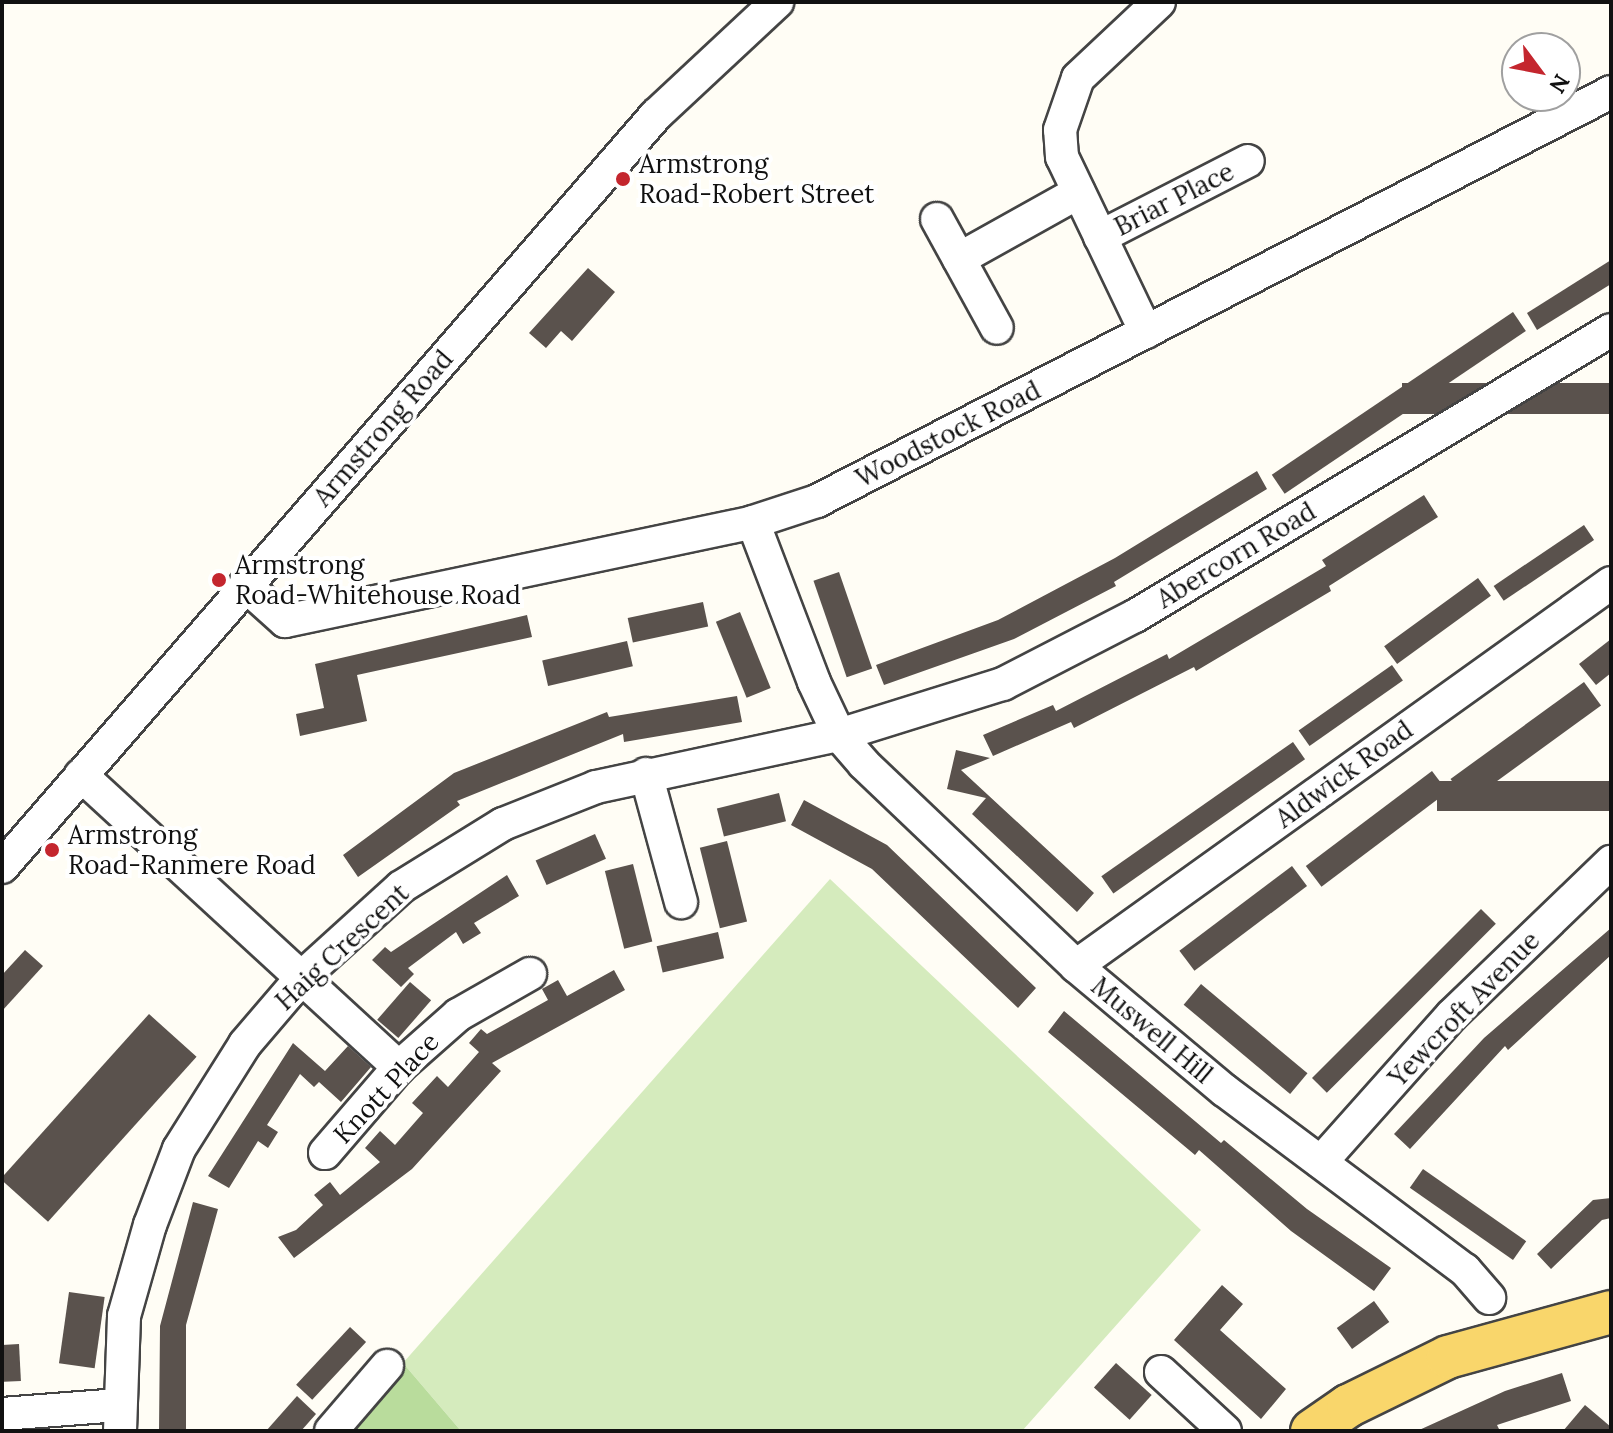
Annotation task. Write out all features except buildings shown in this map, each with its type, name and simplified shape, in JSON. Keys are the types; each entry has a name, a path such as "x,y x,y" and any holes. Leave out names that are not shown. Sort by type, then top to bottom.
{"main road":[{"path":"1312,1431 1348,1406 1448,1357 1611,1312"}],"street":[{"name":"Armstrong Road","path":"2,867 656,115 777,2"},
{"path":"1146,332 1062,157 1060,130 1067,102 1078,78 1159,2"},
{"name":"Woodstock Road","path":"245,585 285,621 753,522 817,501 1611,92"},
{"name":"Briar Place","path":"1100,237 1248,161"},
{"path":"959,259 1079,192"},
{"path":"937,219 997,328"},
{"name":"Abercorn Road","path":"839,735 1003,684 1135,616 1611,330"},
{"path":"753,522 839,735"},
{"name":"Aldwick Road","path":"1076,966 1611,583"},
{"name":"Haig Crescent","path":"119,1418 124,1316 150,1225 179,1149 245,1044 303,976 401,887 503,824 646,774 839,735"},
{"name":"Muswell Hill","path":"839,735 1076,966 1224,1090 1465,1270 1489,1298"},
{"path":"646,774 681,902"},
{"path":"81,775 399,1067"},
{"name":"Yewcroft Avenue","path":"1321,1162 1452,1015 1611,863"},
{"name":"Knott Place","path":"325,1153 399,1067 458,1015 530,974"},
{"path":"331,1431 387,1366"},
{"path":"1161,1372 1225,1431"},
{"path":"2,1414 119,1418"}],"green space":[{"path":"830,879 1201,1230 1022,1431 461,1431 403,1363"},
{"path":"403,1363 461,1431 344,1431"}],"place":[{"name":"Armstrong Road-Robert Street","path":"623,179"},
{"name":"Armstrong Road-Whitehouse Road","path":"219,580"},
{"name":"Armstrong Road-Ranmere Road","path":"52,850"}]}
